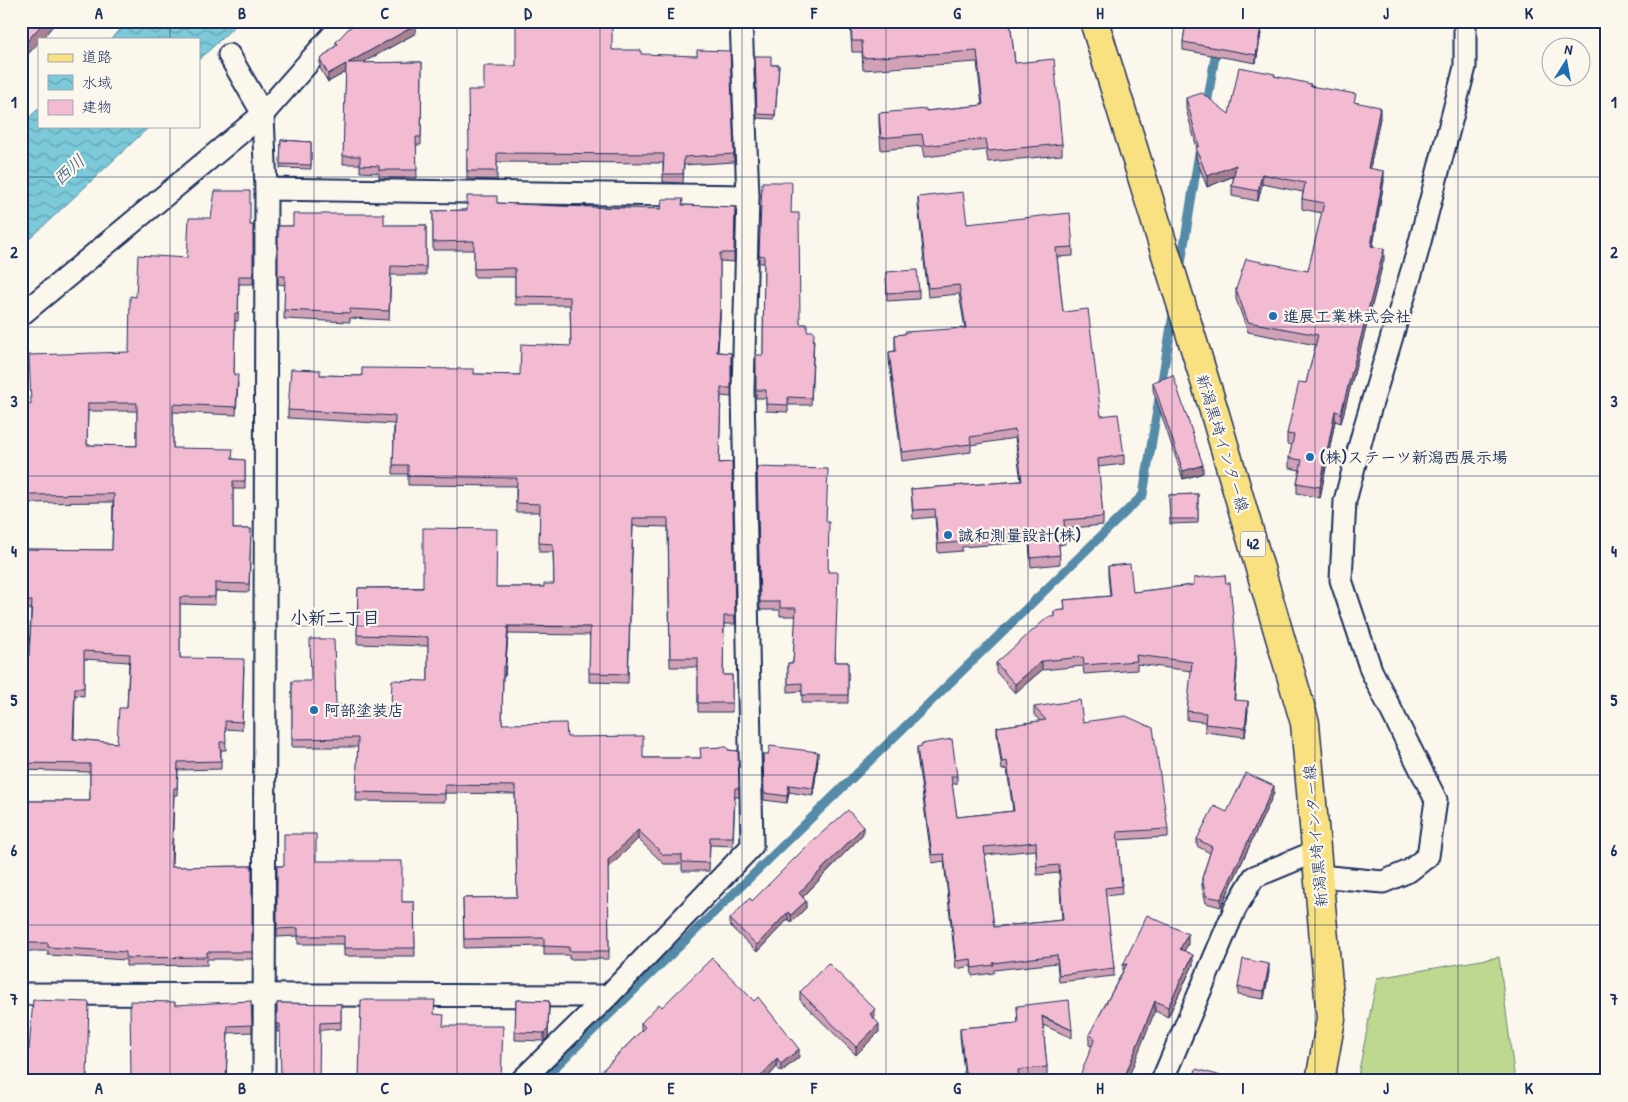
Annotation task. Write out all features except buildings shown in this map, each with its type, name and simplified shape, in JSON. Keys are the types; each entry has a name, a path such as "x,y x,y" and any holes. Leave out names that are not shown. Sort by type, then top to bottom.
{"main road":[{"name":"新潟黒埼インター線","path":"1094,21 1212,404 1306,723 1330,1019 1320,1081"}],"street":[{"path":"21,315 263,114 344,21"},
{"path":"522,1081 608,996 752,846 743,390 748,196 741,21"},
{"path":"1162,1081 1235,909 1254,877 1318,864 1383,882 1409,871 1428,856 1436,800 1371,670 1342,580 1345,501 1364,429 1416,257 1465,68 1465,21"},
{"path":"229,55 263,114 266,189 264,1081"},
{"path":"266,189 748,196"},
{"path":"21,994 608,996"}],"green space":[{"path":"1499,957 1515,1081 1357,1081 1377,978"}],"water":[{"path":"129,21 240,21 200,59 200,38 112,38"},
{"name":"西川","path":"38,109 38,128 148,128 21,247 21,125"}],"waterway":[{"path":"1206,110 1221,21"},
{"path":"1180,270 1199,153"},
{"path":"541,1081 1143,495 1174,308"}],"place":[{"name":"進展工業株式会社","path":"1273,316"},
{"name":"(株)ステーツ新潟西展示場","path":"1310,457"},
{"name":"誠和測量設計(株)","path":"948,535"},
{"name":"阿部塗装店","path":"314,710"}],"district":[{"name":"小新二丁目","path":"335,618"}]}
